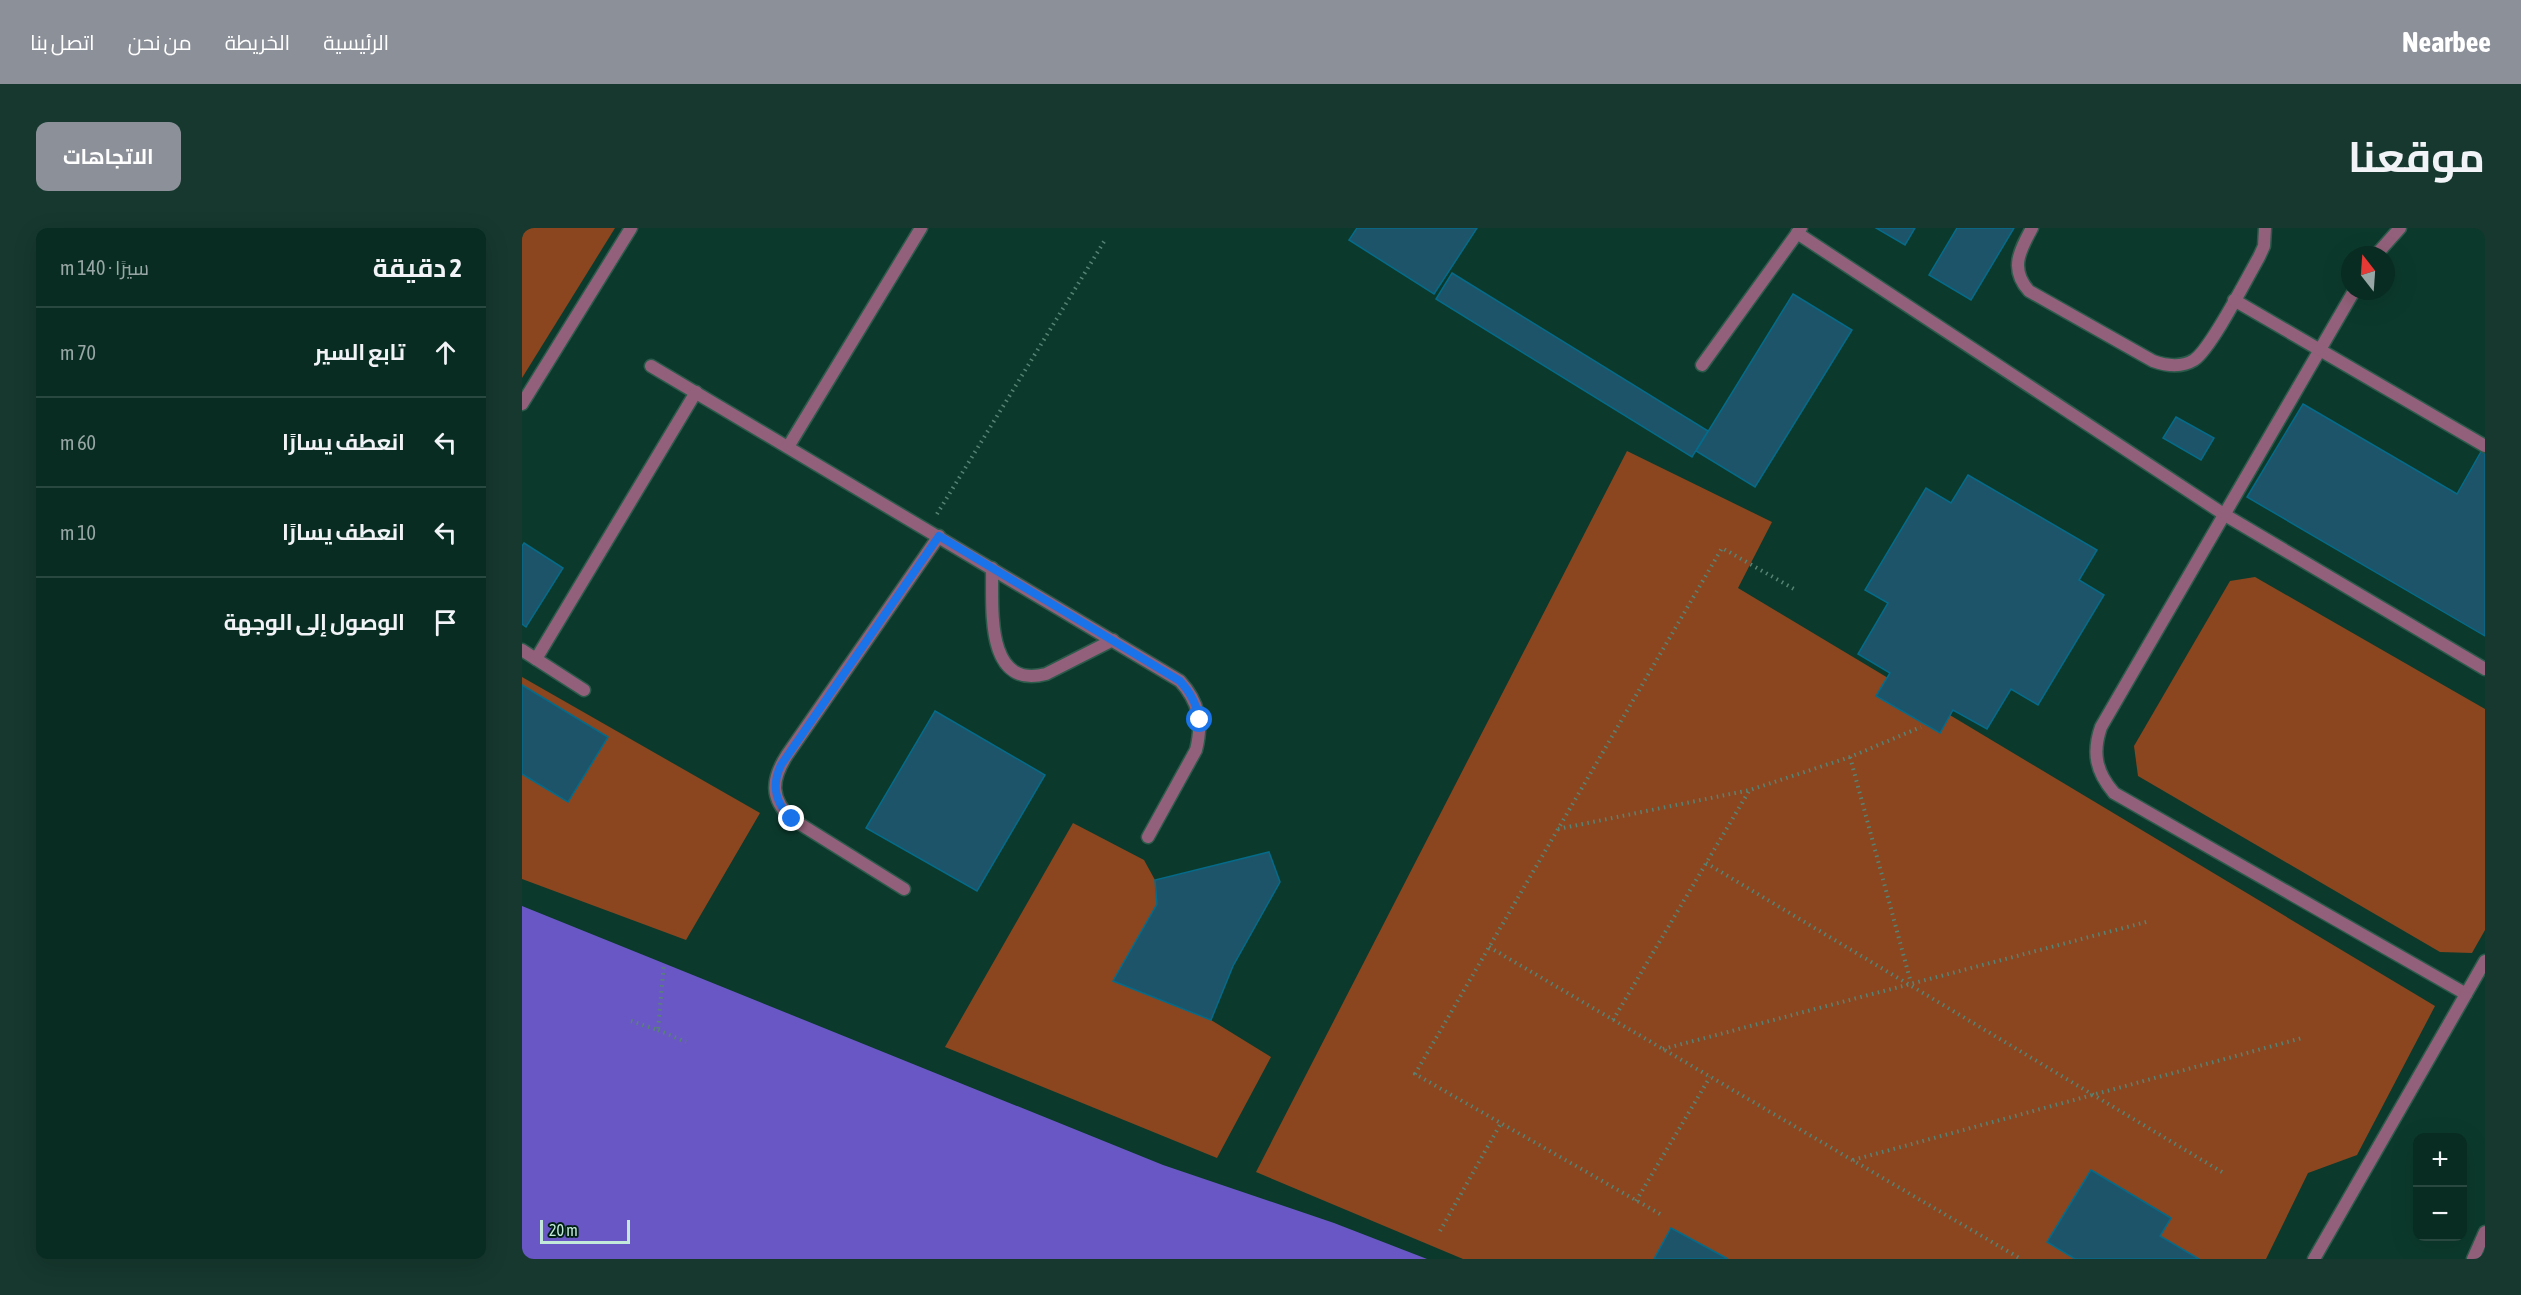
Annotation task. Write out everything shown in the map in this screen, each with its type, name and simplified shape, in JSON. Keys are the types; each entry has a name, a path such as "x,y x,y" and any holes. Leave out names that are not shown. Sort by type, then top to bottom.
{"lane":[{"path":"522,404 631,228"},
{"path":"788,447 921,228"},
{"path":"2032,228 2017,258 2019,276 2029,291 2153,361 2174,366 2195,359 2209,343 2264,246 2265,228"},
{"path":"2384,246 2400,228"},
{"path":"1702,365 1799,230 2225,515 2485,669"},
{"path":"2234,300 2485,446"},
{"path":"2349,300 2102,727 2095,755 2104,782 2126,801 2466,994"},
{"path":"651,366 1180,681 1193,699 1200,720 1196,750 1148,837"},
{"path":"536,659 696,392"},
{"path":"904,889 788,815 777,800 775,788 776,776 787,756 933,533"},
{"path":"992,568 997,648 1006,665 1015,672 1036,677 1046,674 1113,640"},
{"path":"522,650 584,690"},
{"path":"2314,1259 2485,961"},
{"path":"2473,1259 2485,1232"}],"path":[{"path":"933,533 1105,240"},
{"path":"1660,1214 1415,1074 1722,548 1794,589"},
{"path":"1557,829 1750,790 1851,757 1921,727"},
{"path":"1851,757 1911,984"},
{"path":"1613,1020 1750,790"},
{"path":"1706,863 2222,1172"},
{"path":"1662,1049 2150,921"},
{"path":"1489,947 2021,1259"},
{"path":"658,1030 664,963"},
{"path":"631,1021 686,1042"},
{"path":"1852,1160 2302,1038"},
{"path":"1636,1201 1710,1077"},
{"path":"1440,1231 1501,1123"}],"shaded area":[{"path":"522,228 615,228 522,378"},
{"path":"1627,451 1772,522 1738,588 2435,1006 2357,1155 2308,1173 2266,1259 2199,1259 2160,1236 2170,1217 2091,1170 2047,1242 2075,1259 1463,1259 1256,1172"},
{"path":"2255,577 2485,709 2485,930 2472,953 2440,952 2138,776 2134,746 2230,581"},
{"path":"522,677 760,813 686,940 522,879 522,774 568,802 608,737 522,685"},
{"path":"1073,823 1144,860 1155,880 1157,904 1114,981 1211,1020 1271,1057 1217,1158 945,1047"},
{"path":"522,906 1163,1165 1334,1223 1427,1259 522,1259"}],"building":[{"path":"1357,228 1477,228 1434,294 1349,240"},
{"path":"1876,228 1915,228 1905,245"},
{"path":"1957,228 2014,228 1971,300 1929,275"},
{"path":"1452,273 1708,431 1692,457 1436,299"},
{"path":"1793,294 1852,330 1755,487 1696,451"},
{"path":"2303,404 2457,494 2482,450 2485,452 2485,636 2247,497"},
{"path":"2176,417 2214,438 2201,460 2163,438"},
{"path":"1968,475 2097,550 2079,580 2104,595 2038,705 2011,689 1987,729 1953,710 1940,733 1876,696 1890,673 1858,654 1888,603 1865,590 1926,488 1951,503"},
{"path":"524,543 563,568 526,627 522,624 522,546"},
{"path":"522,685 608,737 568,802 522,774"},
{"path":"935,711 1045,775 977,891 866,828"},
{"path":"1269,852 1280,882 1233,966 1211,1020 1113,981 1157,904 1155,880"},
{"path":"2091,1170 2171,1218 2160,1236 2199,1259 2075,1259 2047,1242"},
{"path":"1671,1228 1728,1259 1654,1259"}],"route":[{"path":"792,819 783,811 777,800 776,776 781,765 939,536 1180,681 1190,692 1197,706 1200,720"}]}
